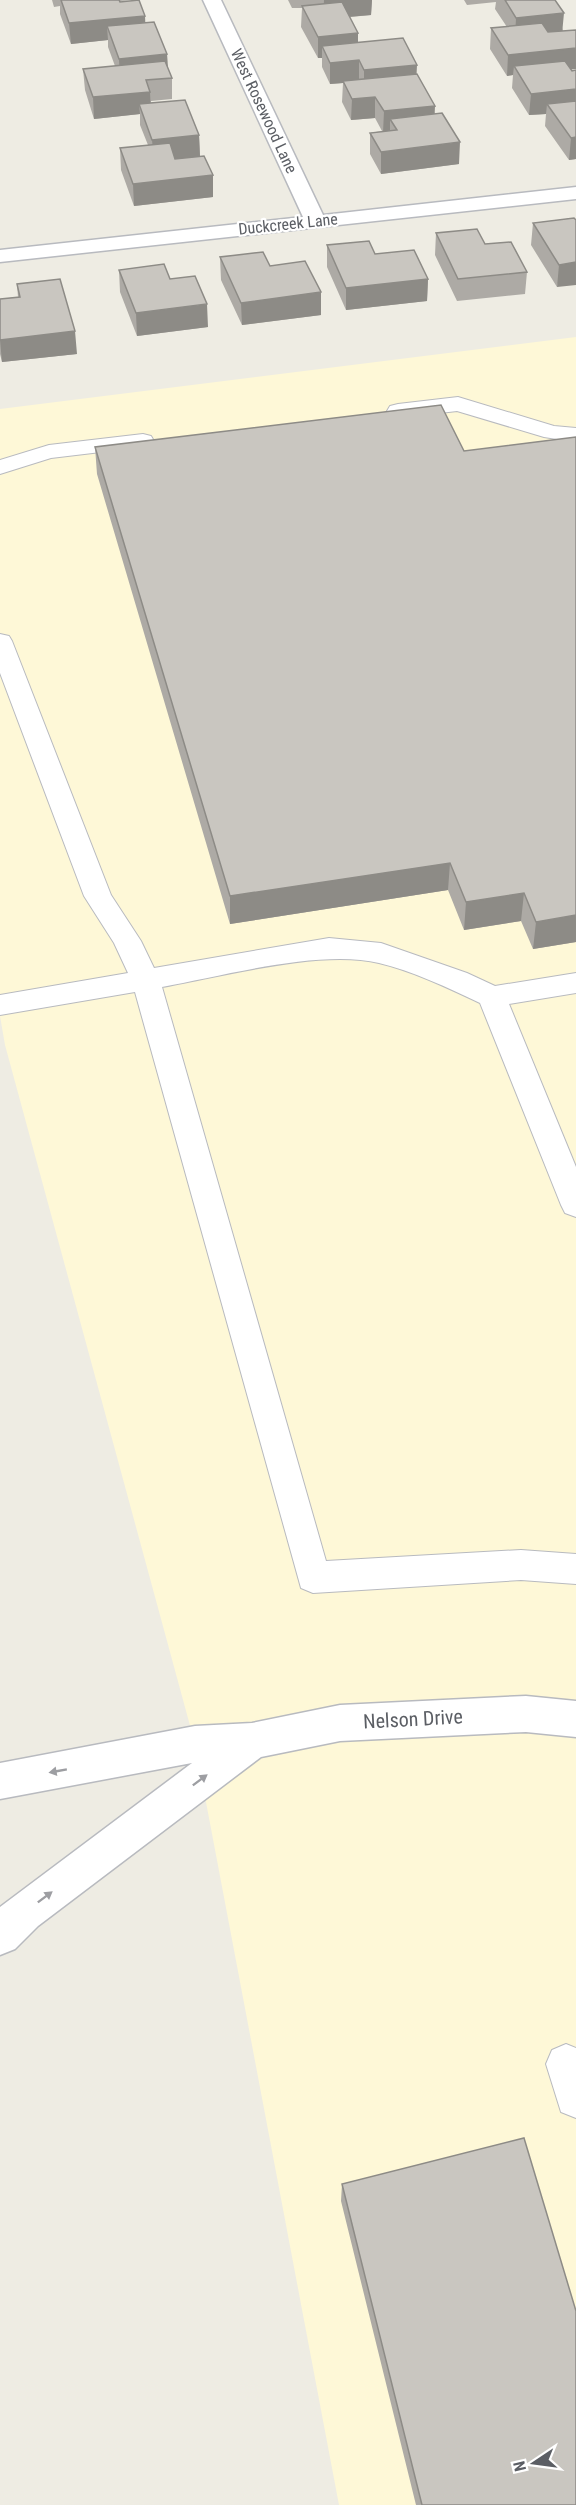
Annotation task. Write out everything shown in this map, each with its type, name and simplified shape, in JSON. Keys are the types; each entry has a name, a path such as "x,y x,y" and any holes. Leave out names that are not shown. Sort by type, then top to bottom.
{"street":[{"name":"West Rosewood Lane","path":"212,0 316,222"},
{"name":"Duckcreek Lane","path":"0,255 576,193"},
{"name":"Nelson Drive","path":"0,1781 195,1744 252,1741 340,1723 526,1714 576,1719"},
{"name":"Nelson Drive","path":"0,1935 24,1912 252,1741"}],"lane":[{"path":"376,414 458,404 552,432 576,435"},
{"path":"0,467 49,452 166,438"},
{"path":"0,641 98,896 127,941 146,980 313,1577 510,1566 576,1569"},
{"path":"0,1005 329,948 381,953 457,980 492,997 576,983"},
{"path":"492,997 576,1205"}],"shaded area":[{"path":"576,337 576,2505 339,2505 195,1744 5,1045 0,1016 0,409"}],"building":[{"path":"61,0 119,0 120,2 139,0 145,16 69,23"},
{"path":"505,0 555,0 564,13 516,18"},
{"path":"342,2 358,33 318,37 302,6"},
{"path":"154,22 167,54 119,59 107,26"},
{"path":"542,23 548,32 576,30 576,48 508,55 491,28"},
{"path":"403,38 417,65 364,70 359,60 330,63 322,46"},
{"path":"165,61 172,78 146,80 150,92 93,97 83,69"},
{"path":"565,61 572,71 576,70 576,89 531,94 514,66"},
{"path":"417,74 435,106 384,111 375,97 352,99 343,81"},
{"path":"185,100 199,135 152,140 139,104"},
{"path":"576,101 576,137 571,138 547,104"},
{"path":"442,113 460,142 381,152 370,133 397,130 390,119"},
{"path":"170,143 175,159 204,156 213,175 133,184 120,148"},
{"path":"574,218 576,220 576,262 559,265 533,223"},
{"path":"477,229 485,244 511,242 527,272 458,279 436,233"},
{"path":"369,241 375,254 414,250 428,279 346,288 327,245"},
{"path":"263,252 270,266 305,261 321,292 241,303 220,257"},
{"path":"164,264 170,279 195,276 207,304 136,313 119,270"},
{"path":"60,279 75,331 0,340 0,299 20,297 17,284"},
{"path":"441,405 464,451 576,437 576,915 536,922 524,893 466,902 450,863 230,896 95,447"},
{"path":"524,2138 576,2311 576,2505 422,2505 342,2184"}]}
